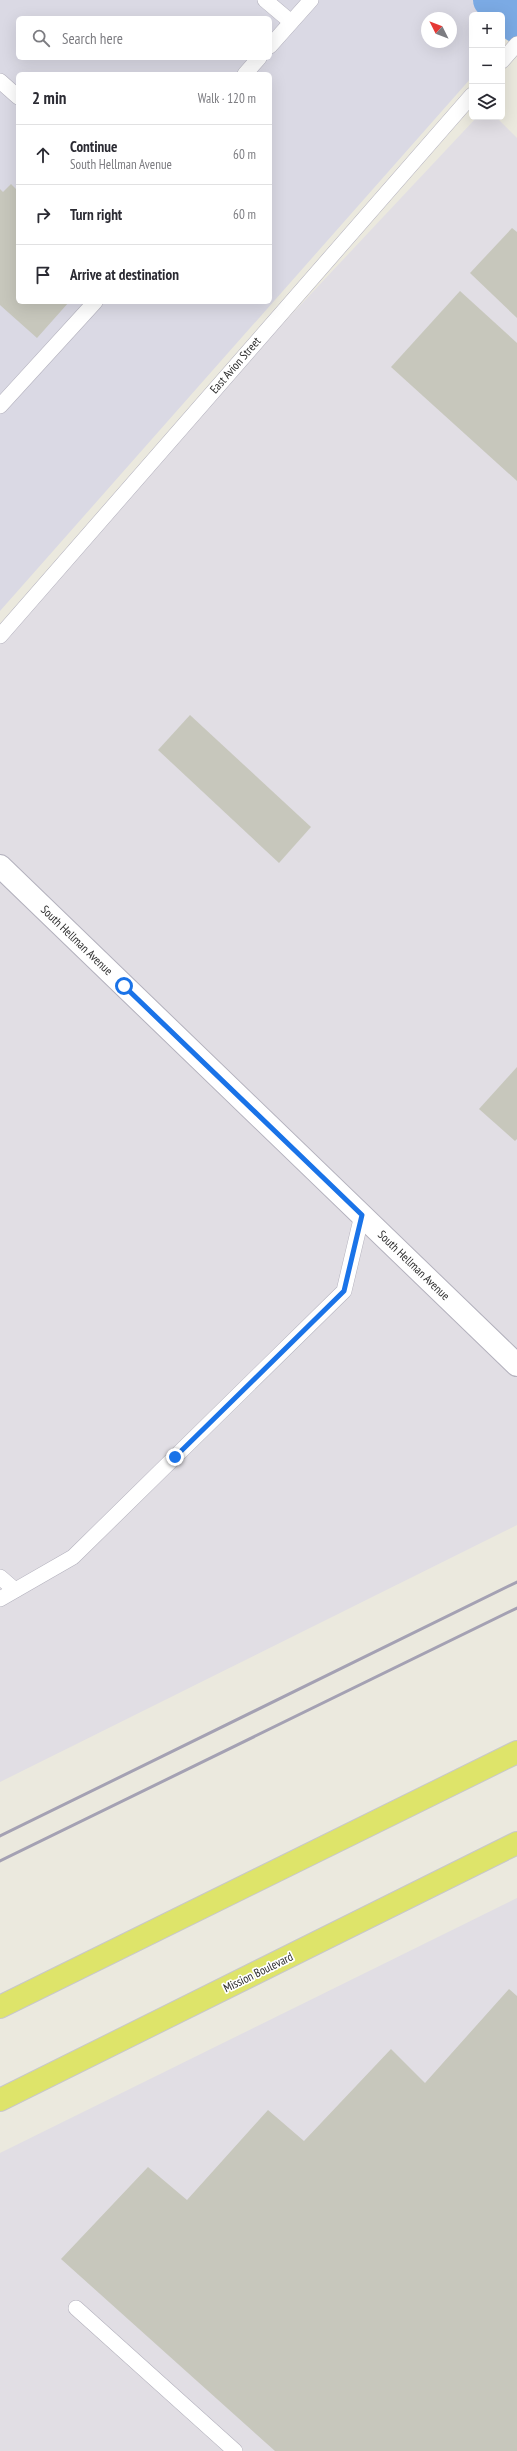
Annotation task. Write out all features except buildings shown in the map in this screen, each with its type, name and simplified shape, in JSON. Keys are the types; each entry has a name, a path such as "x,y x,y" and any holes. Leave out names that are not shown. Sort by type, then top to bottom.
{"main road":[{"path":"0,2007 517,1752"},
{"name":"Mission Boulevard","path":"0,2100 517,1843"}],"street":[{"name":"South Hellman Avenue","path":"0,866 517,1365"}],"lane":[{"path":"265,0 291,22"},
{"path":"272,44 311,0"},
{"path":"505,58 517,44"},
{"path":"247,72 257,60"},
{"path":"0,80 16,95"},
{"name":"East Avion Street","path":"0,636 469,98"},
{"path":"0,406 93,304"},
{"path":"0,1599 73,1557 344,1291 362,1215"},
{"path":"0,1576 15,1590"},
{"path":"76,2308 235,2451"}],"shaded area":[{"path":"0,0 517,0 517,26 505,40 505,12 469,12 469,80 272,303 272,72 16,72 16,304 271,304 0,611"},
{"path":"474,120 499,120 517,138 517,1525 0,1782 0,625"},
{"path":"517,1898 517,2451 0,2451 0,2153"}],"waterway":[{"path":"491,0 517,25"}],"railway":[{"path":"0,1836 517,1582"},
{"path":"0,1861 517,1608"}],"route":[{"path":"124,986 362,1215 344,1291 175,1457"}]}
